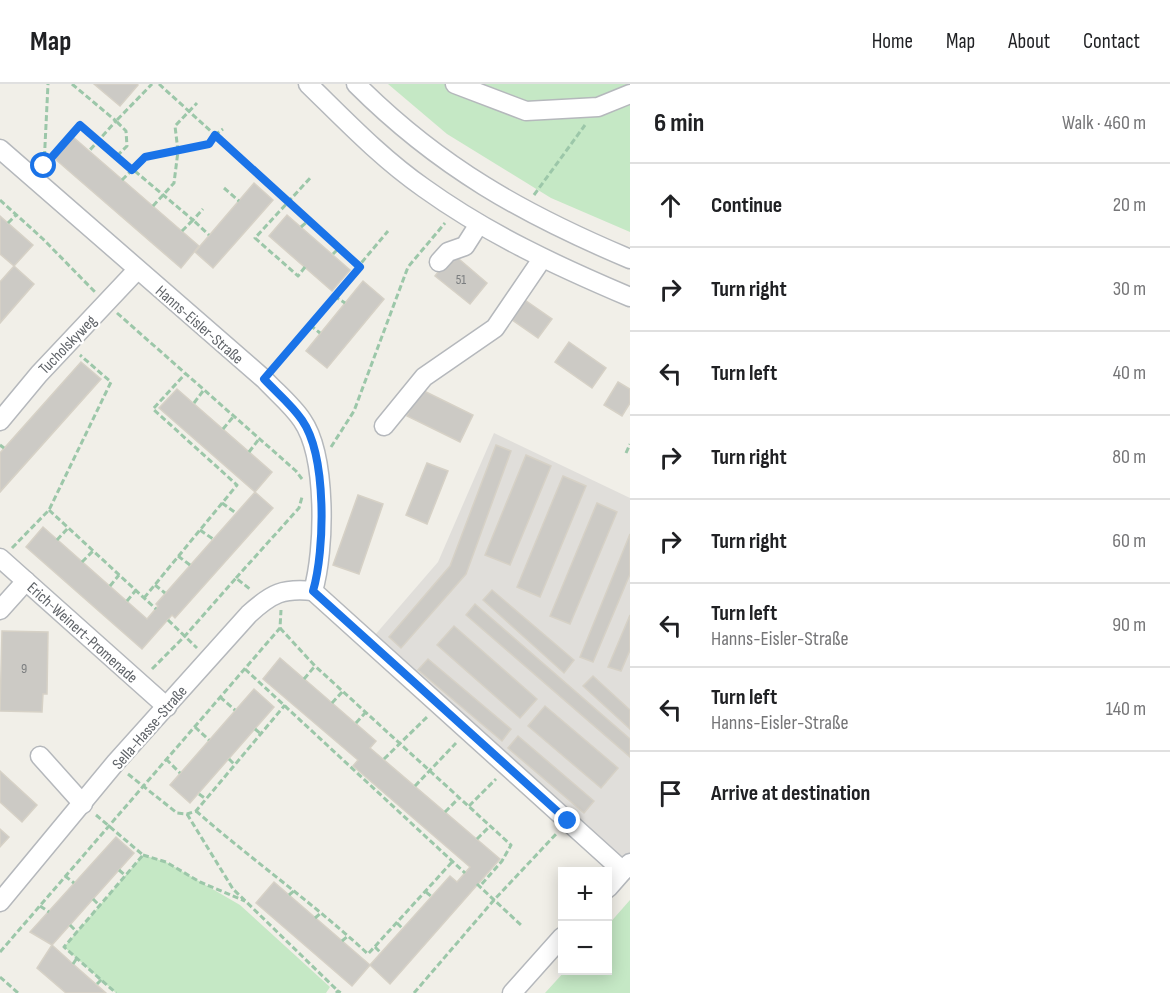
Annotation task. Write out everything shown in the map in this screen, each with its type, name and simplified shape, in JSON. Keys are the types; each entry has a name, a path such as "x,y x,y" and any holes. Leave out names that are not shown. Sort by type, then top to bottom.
{"street":[{"path":"308,84 394,164 456,209 542,260 630,297"},
{"path":"356,84 385,113 474,182 522,211 630,260"},
{"path":"455,84 526,111 598,107 630,94"},
{"name":"Hanns-Eisler-Straße","path":"0,149 38,172 137,270 264,379 302,420 314,444 318,465 321,548 320,567 313,591"},
{"path":"439,262 448,252 465,246 479,224"},
{"path":"384,426 424,377 495,328 542,260"},
{"name":"Tucholskyweg","path":"0,421 67,344 137,270"},
{"name":"Erich-Weinert-Promenade","path":"1,558 167,706"},
{"path":"0,610 26,582"},
{"name":"Sella-Hasse-Straße","path":"2,899 116,762 209,657 265,599 283,591 313,591"},
{"path":"313,591 568,821 627,867 612,884"},
{"path":"40,756 83,804"},
{"path":"512,993 558,941"}],"path":[{"path":"38,172 48,84"},
{"path":"72,84 126,131 127,146 117,156"},
{"path":"89,151 152,84"},
{"path":"159,84 188,113 360,267"},
{"path":"153,206 174,183 178,151 175,126 197,104"},
{"path":"522,211 598,107"},
{"path":"38,172 80,125 209,235"},
{"path":"122,180 145,157 209,144 223,129"},
{"path":"305,267 298,276 255,238 312,176"},
{"path":"224,188 239,201"},
{"path":"0,200 106,304 296,471 303,487"},
{"path":"182,231 203,209"},
{"path":"318,465 354,411 408,267 456,209"},
{"path":"8,223 16,215"},
{"path":"301,227 309,220"},
{"path":"264,379 388,231"},
{"path":"333,254 339,248"},
{"path":"334,296 345,303"},
{"path":"309,325 320,333"},
{"path":"1,558 49,510 111,382 67,344"},
{"path":"144,597 237,485 153,409 185,374"},
{"path":"194,404 204,390"},
{"path":"223,429 234,416"},
{"path":"249,452 259,439"},
{"path":"626,453 630,444"},
{"path":"0,445 4,448"},
{"path":"139,682 184,637 299,508 304,493"},
{"path":"222,502 236,513"},
{"path":"49,510 156,609"},
{"path":"57,540 68,528"},
{"path":"200,530 213,539"},
{"path":"82,562 93,551"},
{"path":"178,556 190,565"},
{"path":"110,586 119,575"},
{"path":"236,578 265,599"},
{"path":"155,585 165,592"},
{"path":"127,601 136,590"},
{"path":"0,952 280,628 283,591"},
{"path":"168,620 184,637 209,657"},
{"path":"280,628 315,666 399,745 510,844 502,861 479,885 522,926"},
{"path":"304,679 315,666"},
{"path":"245,669 465,873"},
{"path":"332,703 343,691"},
{"path":"220,697 236,710"},
{"path":"116,762 141,787 177,813 187,814 196,811 285,705"},
{"path":"384,759 439,705"},
{"path":"356,723 366,712"},
{"path":"195,728 209,740"},
{"path":"255,729 261,734"},
{"path":"415,786 468,731"},
{"path":"166,759 180,773"},
{"path":"229,759 235,765"},
{"path":"469,806 508,768"},
{"path":"199,794 206,799"},
{"path":"445,812 459,799"},
{"path":"83,804 143,855 166,862 214,890 247,902"},
{"path":"196,811 257,864 295,890 368,954 452,862"},
{"path":"187,814 233,890 338,992"},
{"path":"414,993 494,900 568,821"},
{"path":"477,839 490,826"},
{"path":"116,993 64,947 143,855"},
{"path":"118,870 126,876"},
{"path":"64,876 74,883"},
{"path":"289,895 295,890"},
{"path":"426,892 432,897"},
{"path":"93,899 100,906"},
{"path":"40,906 49,912"},
{"path":"315,918 321,913"},
{"path":"397,923 403,929"},
{"path":"70,925 77,932"},
{"path":"342,941 348,936"},
{"path":"375,947 381,953"},
{"path":"73,964 77,958"},
{"path":"0,977 18,993"},
{"path":"96,984 102,980"}],"shaded area":[{"path":"494,433 630,498 630,863 619,857 375,635 438,562"}],"green space":[{"path":"388,84 630,84 630,232 551,198 447,134"},
{"path":"143,855 166,862 240,905 330,987 326,993 116,993 64,947"},
{"path":"630,900 630,993 545,993 561,975 612,975 612,920"}],"building":[{"path":"94,84 137,84 138,85 120,106"},
{"path":"73,137 199,246 181,268 54,158"},
{"path":"254,183 273,200 213,268 195,252"},
{"path":"287,215 350,270 332,291 269,236"},
{"path":"0,216 33,245 14,266 0,254"},
{"path":"453,254 487,283 470,304 435,276"},
{"path":"14,266 34,284 0,323 0,282"},
{"path":"363,281 384,299 327,368 306,351"},
{"path":"522,298 552,319 538,338 508,317"},
{"path":"569,342 606,368 592,388 555,362"},
{"path":"81,362 101,379 0,492 0,453"},
{"path":"618,382 630,389 630,403 622,416 604,405"},
{"path":"177,389 272,472 255,492 159,408"},
{"path":"420,389 473,415 460,442 407,416"},
{"path":"496,445 511,451 466,574 401,648 389,637 450,566"},
{"path":"526,455 551,466 510,565 485,555"},
{"path":"427,463 448,471 427,524 406,515"},
{"path":"563,476 586,486 540,597 517,587"},
{"path":"255,492 273,508 175,618 172,615 142,649 26,547 43,527 147,619 158,606 156,604"},
{"path":"358,495 383,504 359,574 333,565"},
{"path":"597,503 617,512 570,624 550,616"},
{"path":"630,534 630,574 593,662 580,657"},
{"path":"492,590 574,660 564,673 483,600"},
{"path":"475,604 630,739 630,757 466,615"},
{"path":"630,615 630,650 621,671 608,667"},
{"path":"454,626 537,699 520,718 437,645"},
{"path":"2,631 48,632 47,694 43,694 42,712 0,711"},
{"path":"280,658 376,741 370,748 500,859 390,984 370,965 450,876 457,882 470,867 353,766 358,760 263,679"},
{"path":"428,659 511,729 502,741 418,670"},
{"path":"593,676 630,710 630,729 583,686"},
{"path":"254,689 274,707 190,803 170,785"},
{"path":"545,706 618,768 601,788 528,726"},
{"path":"518,736 594,801 584,813 508,748"},
{"path":"0,771 37,805 22,822 0,802"},
{"path":"0,829 9,837 0,847"},
{"path":"116,837 134,853 52,945 30,932"},
{"path":"274,882 370,965 352,986 256,903"},
{"path":"52,945 106,993 66,993 37,968"}],"route":[{"path":"44,166 80,125 132,170 145,157 209,144 215,135 360,267 264,379 302,420 314,444 318,465 321,548 320,567 313,591 568,821"}]}
